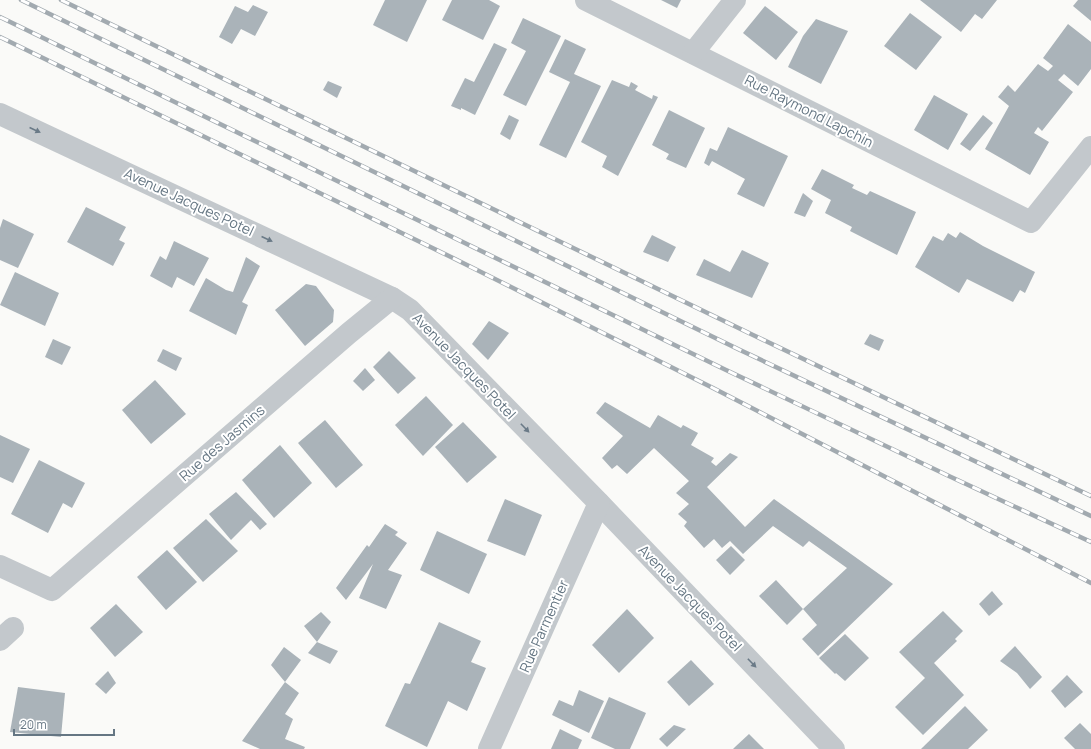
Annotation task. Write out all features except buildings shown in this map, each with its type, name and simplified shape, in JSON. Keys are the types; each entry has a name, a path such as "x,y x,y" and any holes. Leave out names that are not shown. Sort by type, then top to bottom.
{"street":[{"name":"Rue Raymond Lapchin","path":"586,0 1031,222 1091,147"},
{"path":"693,53 735,0"},
{"name":"Avenue Jacques Potel","path":"0,114 392,298 410,310 599,503 834,749"},
{"name":"Rue des Jasmins","path":"0,566 52,590 349,333 392,298"},
{"name":"Rue Parmentier","path":"489,749 599,503"}],"railway":[{"path":"21,0 740,350 1091,516"},
{"path":"61,0 753,335 1091,496"},
{"path":"0,17 726,370 1091,542"},
{"path":"0,37 453,258 713,388 1091,583"}]}
